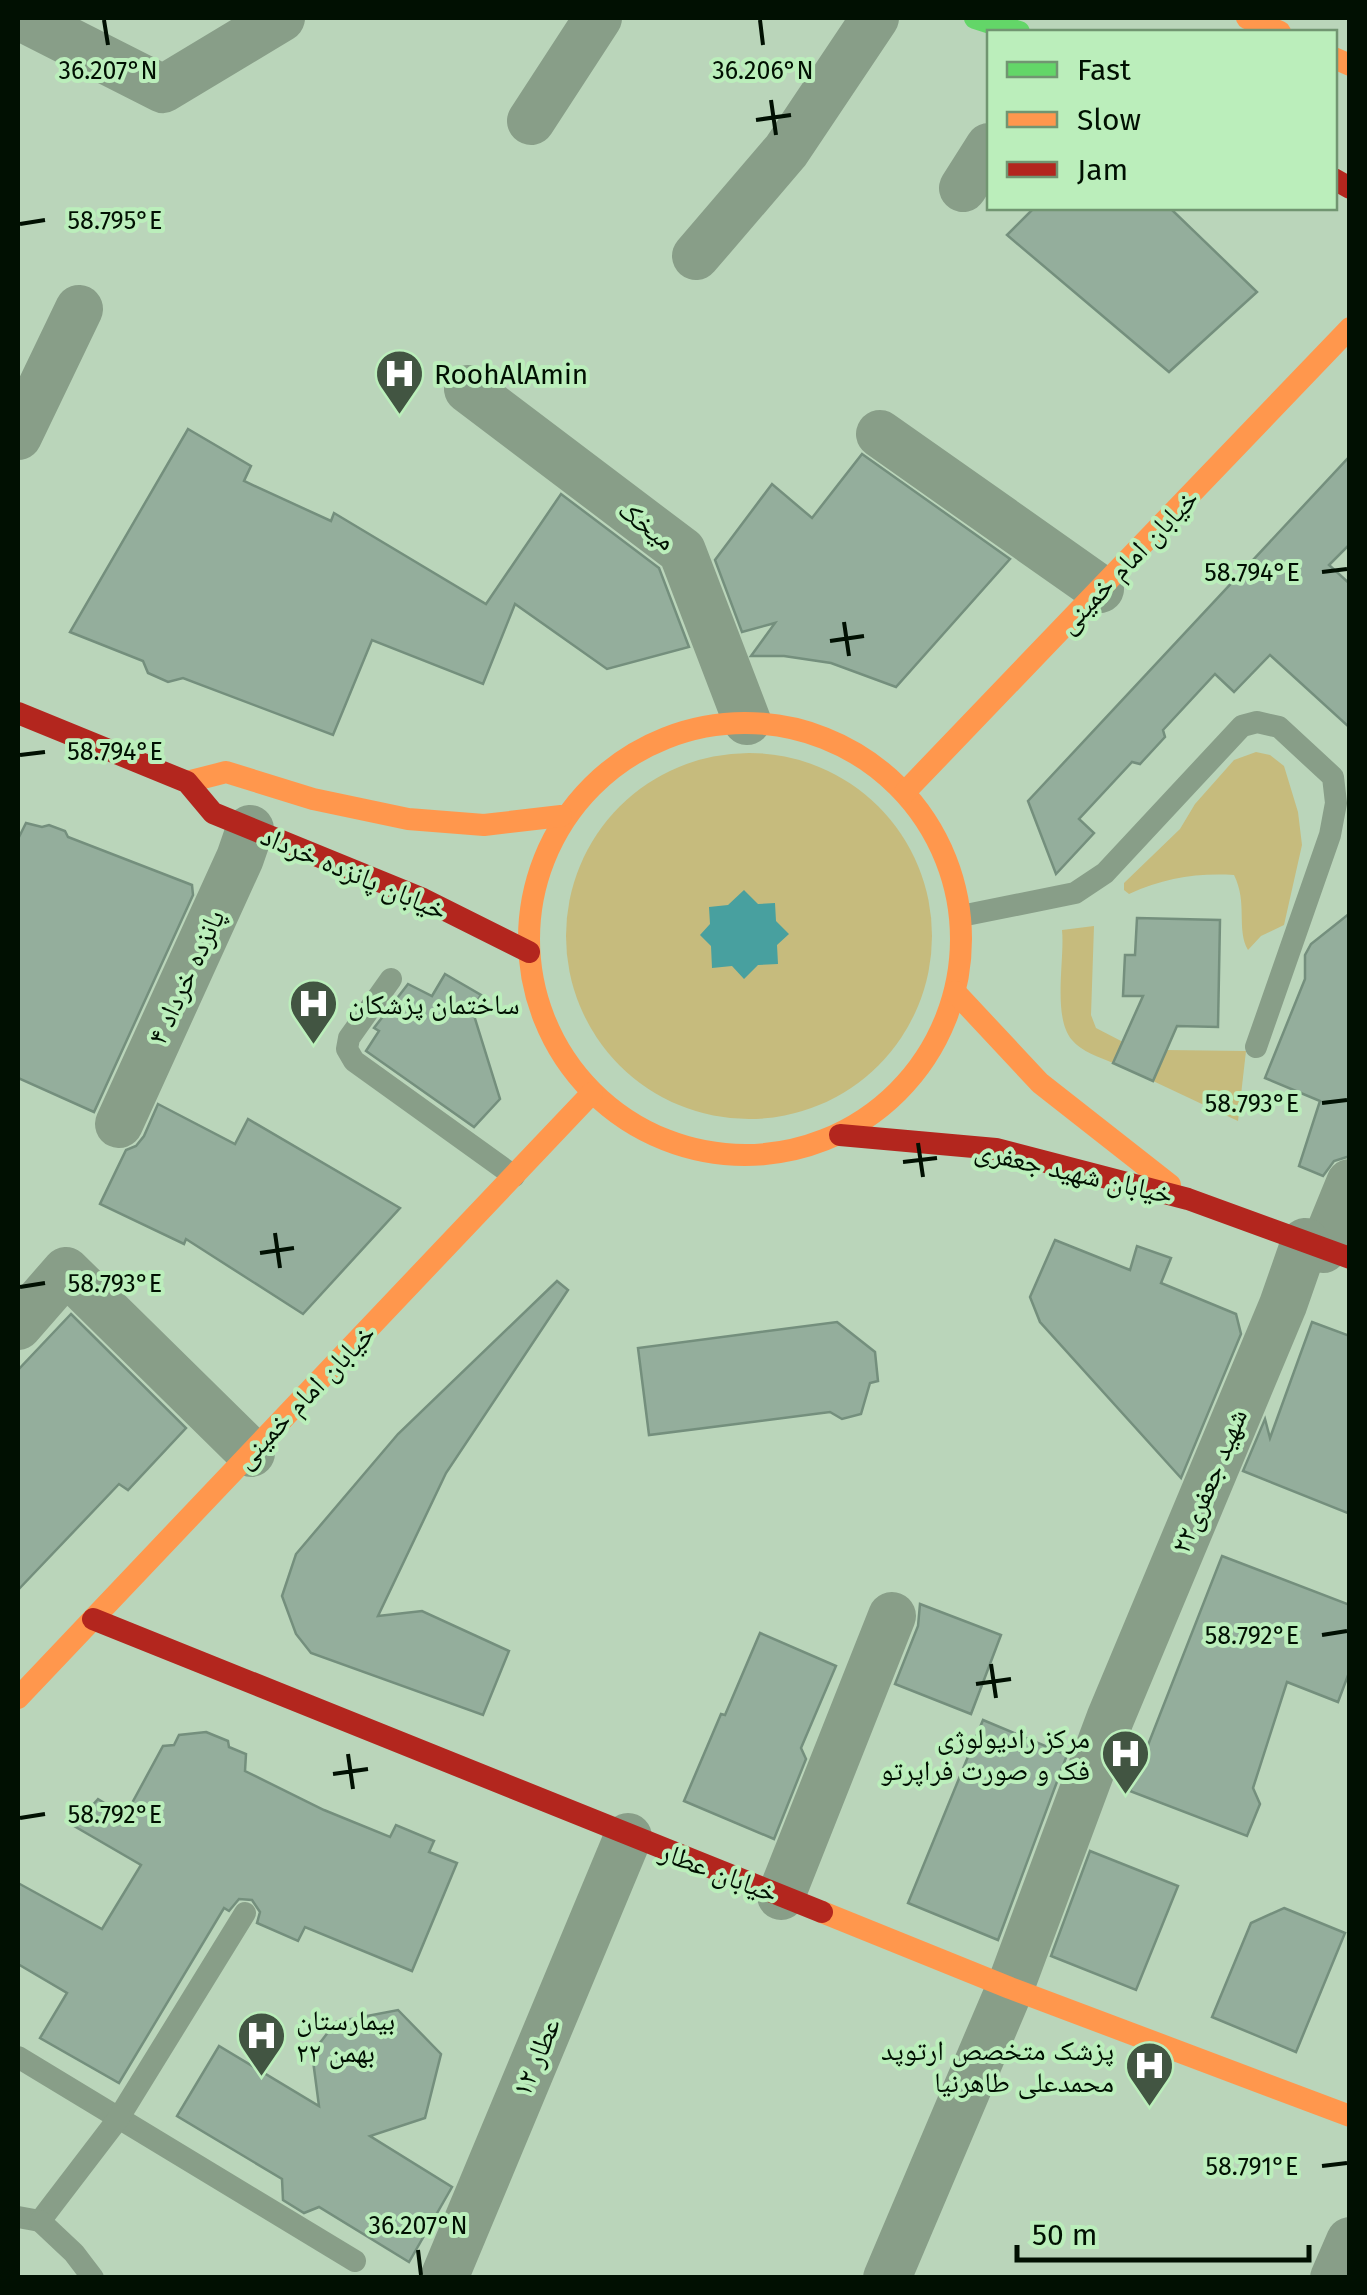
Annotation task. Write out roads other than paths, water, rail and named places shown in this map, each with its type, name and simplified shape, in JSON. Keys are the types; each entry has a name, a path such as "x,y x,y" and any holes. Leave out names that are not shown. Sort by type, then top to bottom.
{"main road":[{"path":"1248,18 1275,30"},
{"path":"985,19 1013,30"},
{"name":"خیابان امام خمینی","path":"905,792 1350,328"},
{"name":"خیابان پانزده خرداد","path":"18,713 187,782 213,813 422,900 529,952"},
{"path":"747,722 806,730 860,754 905,792 933,829 951,871 960,916 961,960 955,992 928,1058 889,1102 840,1135 789,1152 736,1157 684,1148 635,1126 592,1093 560,1052 538,1004 529,952 532,902 561,816 626,757 684,730 747,722"},
{"name":"خیابان پانزده خرداد","path":"187,782 226,772 313,799 427,820 484,825 561,816"},
{"name":"خیابان شهید جعفری","path":"955,992 1040,1083 1188,1200"},
{"name":"خیابان امام خمینی","path":"18,1698 592,1093"},
{"name":"خیابان شهید جعفری","path":"840,1135 996,1149 1188,1200 1326,1250"},
{"name":"خیابان عطار","path":"93,1618 1010,1988 1350,2116"}],"street":[{"path":"24,18 162,90 281,18"},
{"path":"531,121 598,18"},
{"path":"696,256 786,151 875,18"},
{"path":"963,188 987,152"},
{"path":"18,436 79,310"},
{"name":"میخک","path":"468,389 682,551 747,722"},
{"path":"880,434 1100,590"},
{"name":"پانزده خرداد ۴","path":"119,1124 250,828"},
{"name":"شهید جعفری۲۲","path":"887,2278 1010,1988 1110,1719 1283,1305 1326,1250 1350,1182"},
{"path":"18,1326 66,1271 250,1453"},
{"path":"781,1896 892,1616"},
{"name":"عطار ۱۲","path":"444,2278 628,1836"},
{"path":"1334,2278 1350,2241"}],"lane":[{"path":"960,916 1075,893 1106,873 1242,726 1257,722 1279,727 1332,777 1336,803 1330,835 1256,1048"},
{"path":"390,979 349,1038 347,1049 354,1061 514,1176"},
{"path":"93,2278 74,2253 29,2219 118,2119 245,1913"},
{"path":"18,2057 355,2261"}],"water":[{"path":"744,890 758,904 775,903 776,921 789,934 777,945 778,964 758,965 744,979 732,966 712,968 711,946 700,935 710,924 709,907 728,905"}],"place":[{"name":"RoohAlAmin","path":"399,416"},
{"name":"ساختمان پزشکان","path":"313,1046"},
{"name":"مرکز رادیولوژی فک و صورت فراپرتو","path":"1125,1796"},
{"name":"بیمارستان ۲۲ بهمن","path":"261,2078"},
{"name":"پزشک متخصص ارتوپد محمدعلی طاهرنیا","path":"1149,2108"}]}
